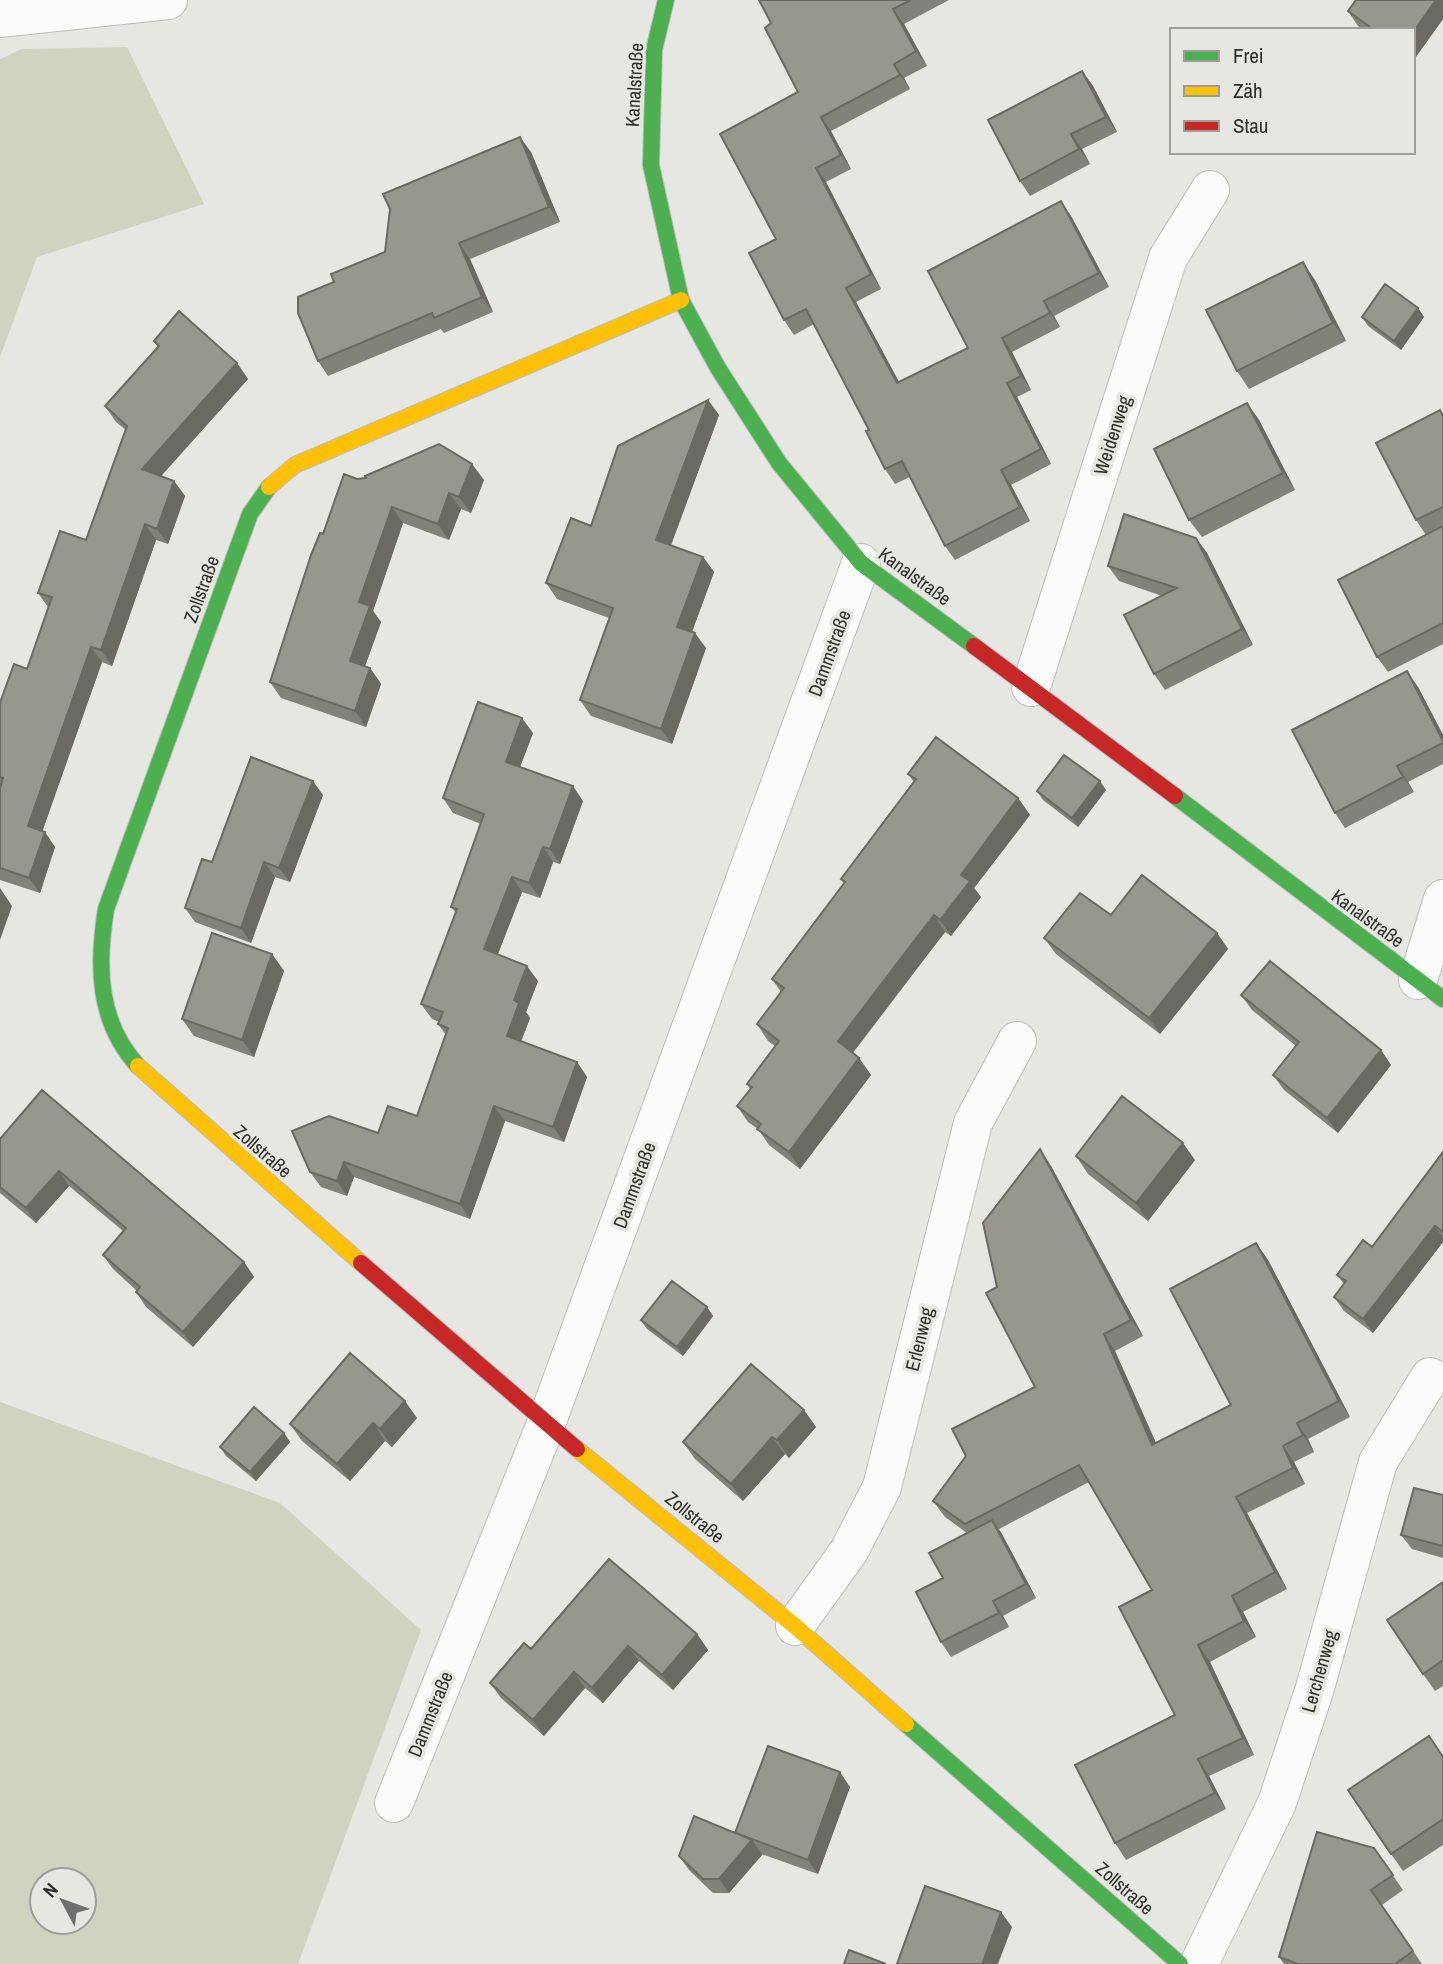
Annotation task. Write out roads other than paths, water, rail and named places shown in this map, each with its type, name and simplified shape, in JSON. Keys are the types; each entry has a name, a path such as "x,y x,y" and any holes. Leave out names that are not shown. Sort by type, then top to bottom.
{"street":[{"path":"0,18 168,0"},
{"name":"Kanalstraße","path":"666,0 654,51 651,165 681,300 718,368 779,463 861,563 1031,687 1430,990"},
{"name":"Weidenweg","path":"1031,687 1168,258 1210,190"},
{"name":"Zollstraße","path":"681,300 295,465 269,487 250,514 106,909 98,959 103,1001 120,1044 152,1082 546,1424 795,1626 1180,1964"},
{"name":"Dammstraße","path":"394,1803 546,1424 861,563"},
{"path":"1430,990 1443,899"},
{"name":"Erlenweg","path":"795,1626 849,1551 882,1487 973,1123 1017,1041"},
{"name":"Lerchenweg","path":"1199,1964 1277,1803 1315,1688 1378,1461 1430,1377"}]}
